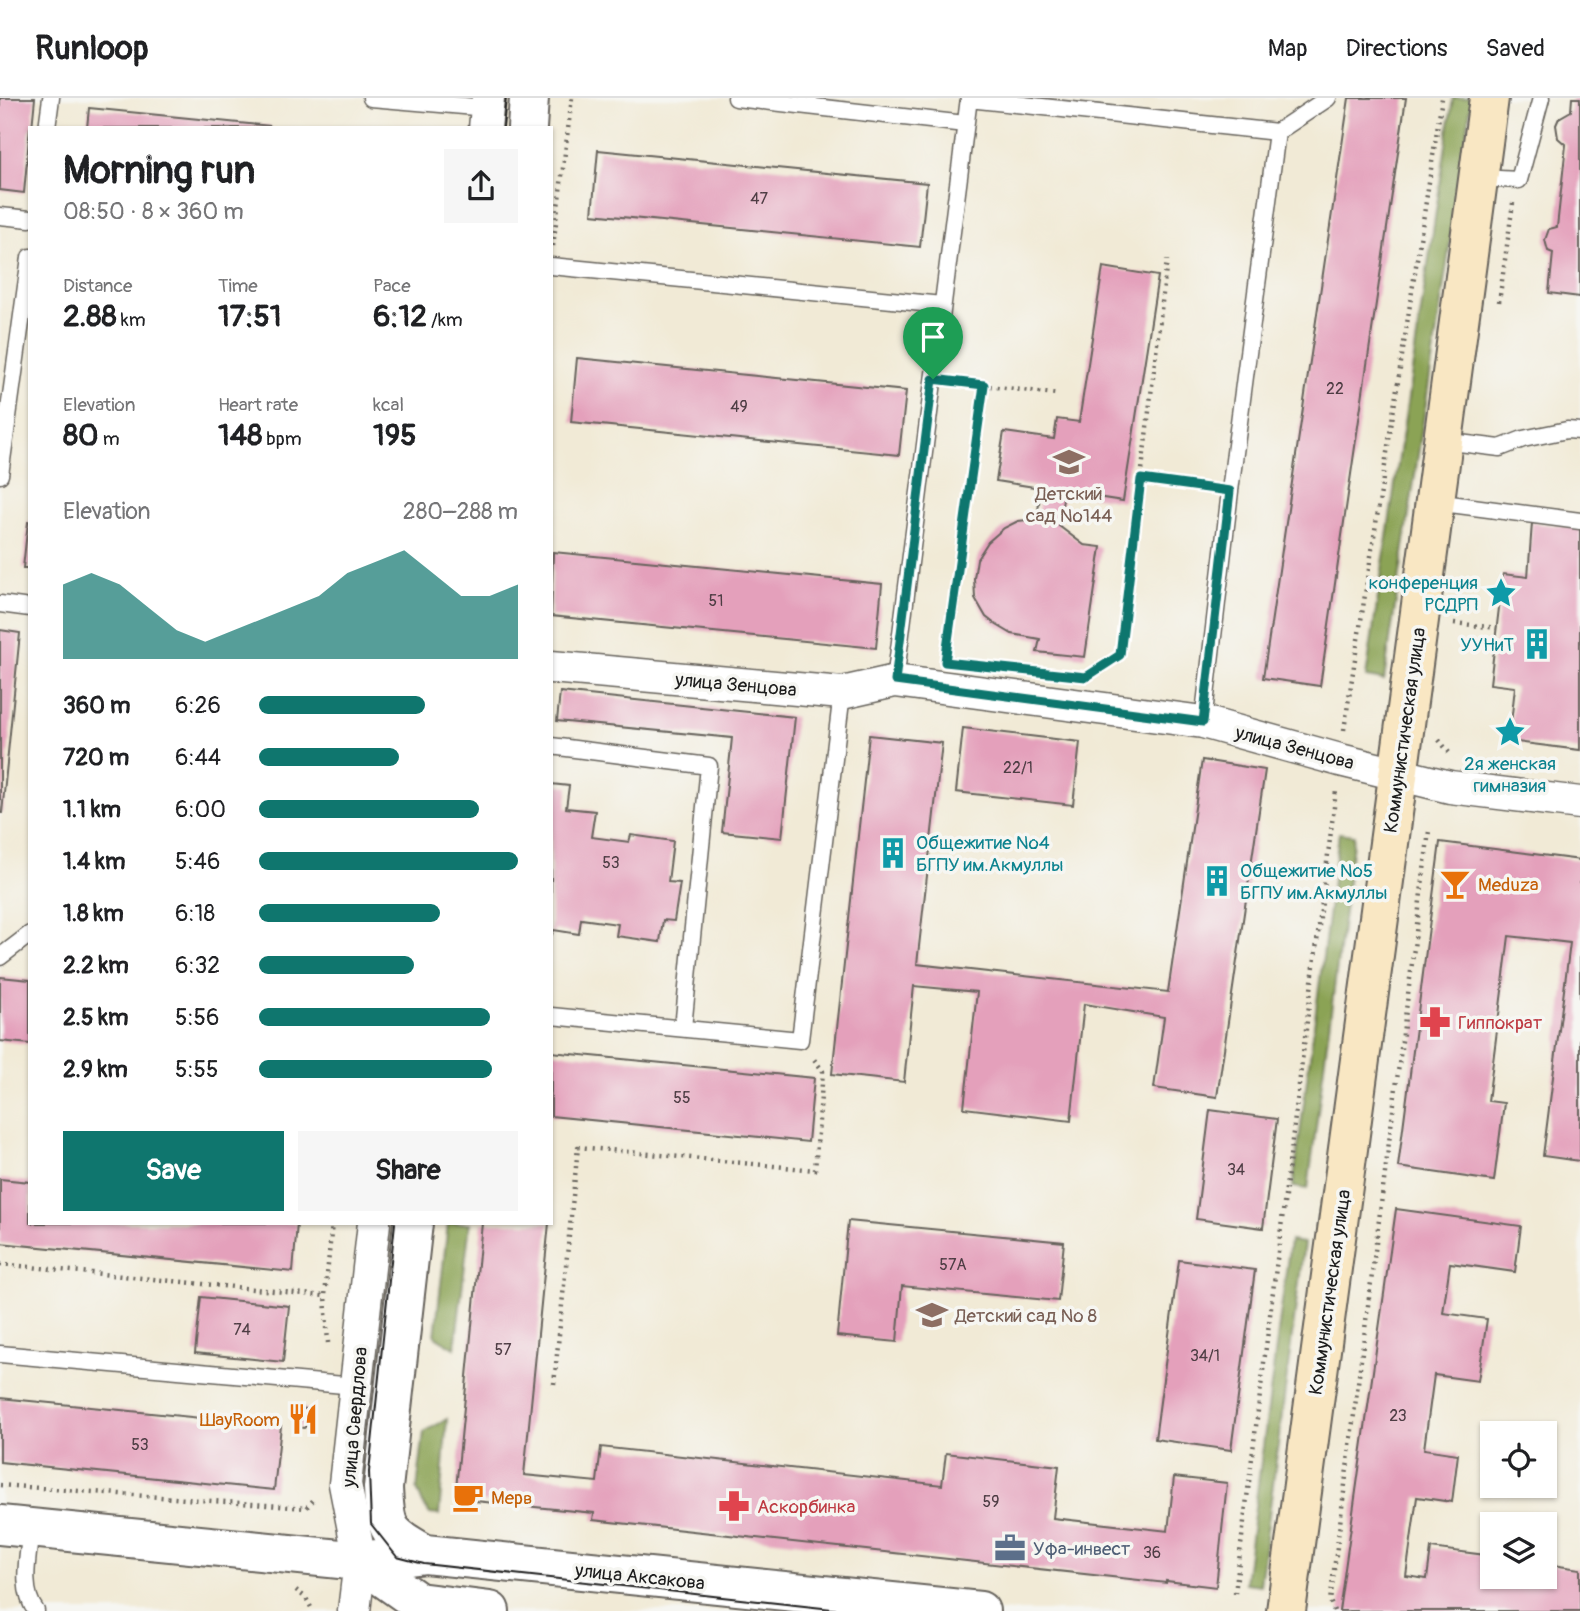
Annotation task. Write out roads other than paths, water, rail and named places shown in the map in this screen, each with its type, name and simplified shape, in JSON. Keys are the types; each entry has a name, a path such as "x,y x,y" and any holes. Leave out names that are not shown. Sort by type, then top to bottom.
{"main road":[{"name":"Коммунистическая улица","path":"1286,1611 1489,98"}],"street":[{"path":"527,126 529,98"},
{"name":"улица Зенцова","path":"553,667 842,693 895,681 1203,722 1450,787 1580,803"},
{"name":"улица Свердлова","path":"354,1611 360,1560 345,1484 374,1225"},
{"name":"улица Свердлова","path":"413,1225 383,1488 384,1521 400,1540 425,1554"},
{"name":"улица Аксакова","path":"16,1527 298,1573 360,1560 425,1554 979,1611"},
{"path":"360,1560 418,1602 490,1611"}],"lane":[{"path":"47,126 51,98"},
{"path":"371,98 408,100 486,111"},
{"path":"736,98 965,124"},
{"path":"895,681 969,98 1277,131 1328,98"},
{"path":"1479,178 1519,180 1541,98"},
{"path":"1203,722 1277,131"},
{"path":"0,216 28,219"},
{"path":"553,258 942,305"},
{"path":"0,475 28,272"},
{"path":"1443,441 1500,448 1572,427"},
{"path":"1435,502 1580,521"},
{"path":"0,604 28,608"},
{"path":"553,1016 800,1040 842,693"},
{"path":"553,746 709,766 683,1028"},
{"path":"0,957 28,936"},
{"path":"0,1354 355,1386"},
{"path":"16,1527 26,1592 36,1611"}],"tram line":[{"path":"503,126 506,98"},
{"path":"395,1225 369,1472 371,1524 397,1557 424,1564 850,1611"}],"place":[{"name":"Детский сад №144","path":"1069,462"},
{"name":"конференция РСДРП","path":"1501,593"},
{"name":"УУНиТ","path":"1537,644"},
{"name":"2я женская гимназия","path":"1510,732"},
{"name":"Общежитие №4 БГПУ им.Акмуллы","path":"893,853"},
{"name":"Общежитие №5 БГПУ им.Акмуллы","path":"1217,881"},
{"name":"Meduza","path":"1455,884"},
{"name":"Гиппократ","path":"1435,1022"},
{"name":"Детский сад № 8","path":"932,1315"},
{"name":"ШауRoom","path":"303,1419"},
{"name":"Мерв","path":"468,1497"},
{"name":"Аскорбинка","path":"734,1506"},
{"name":"Уфа-инвест","path":"1010,1548"}]}
